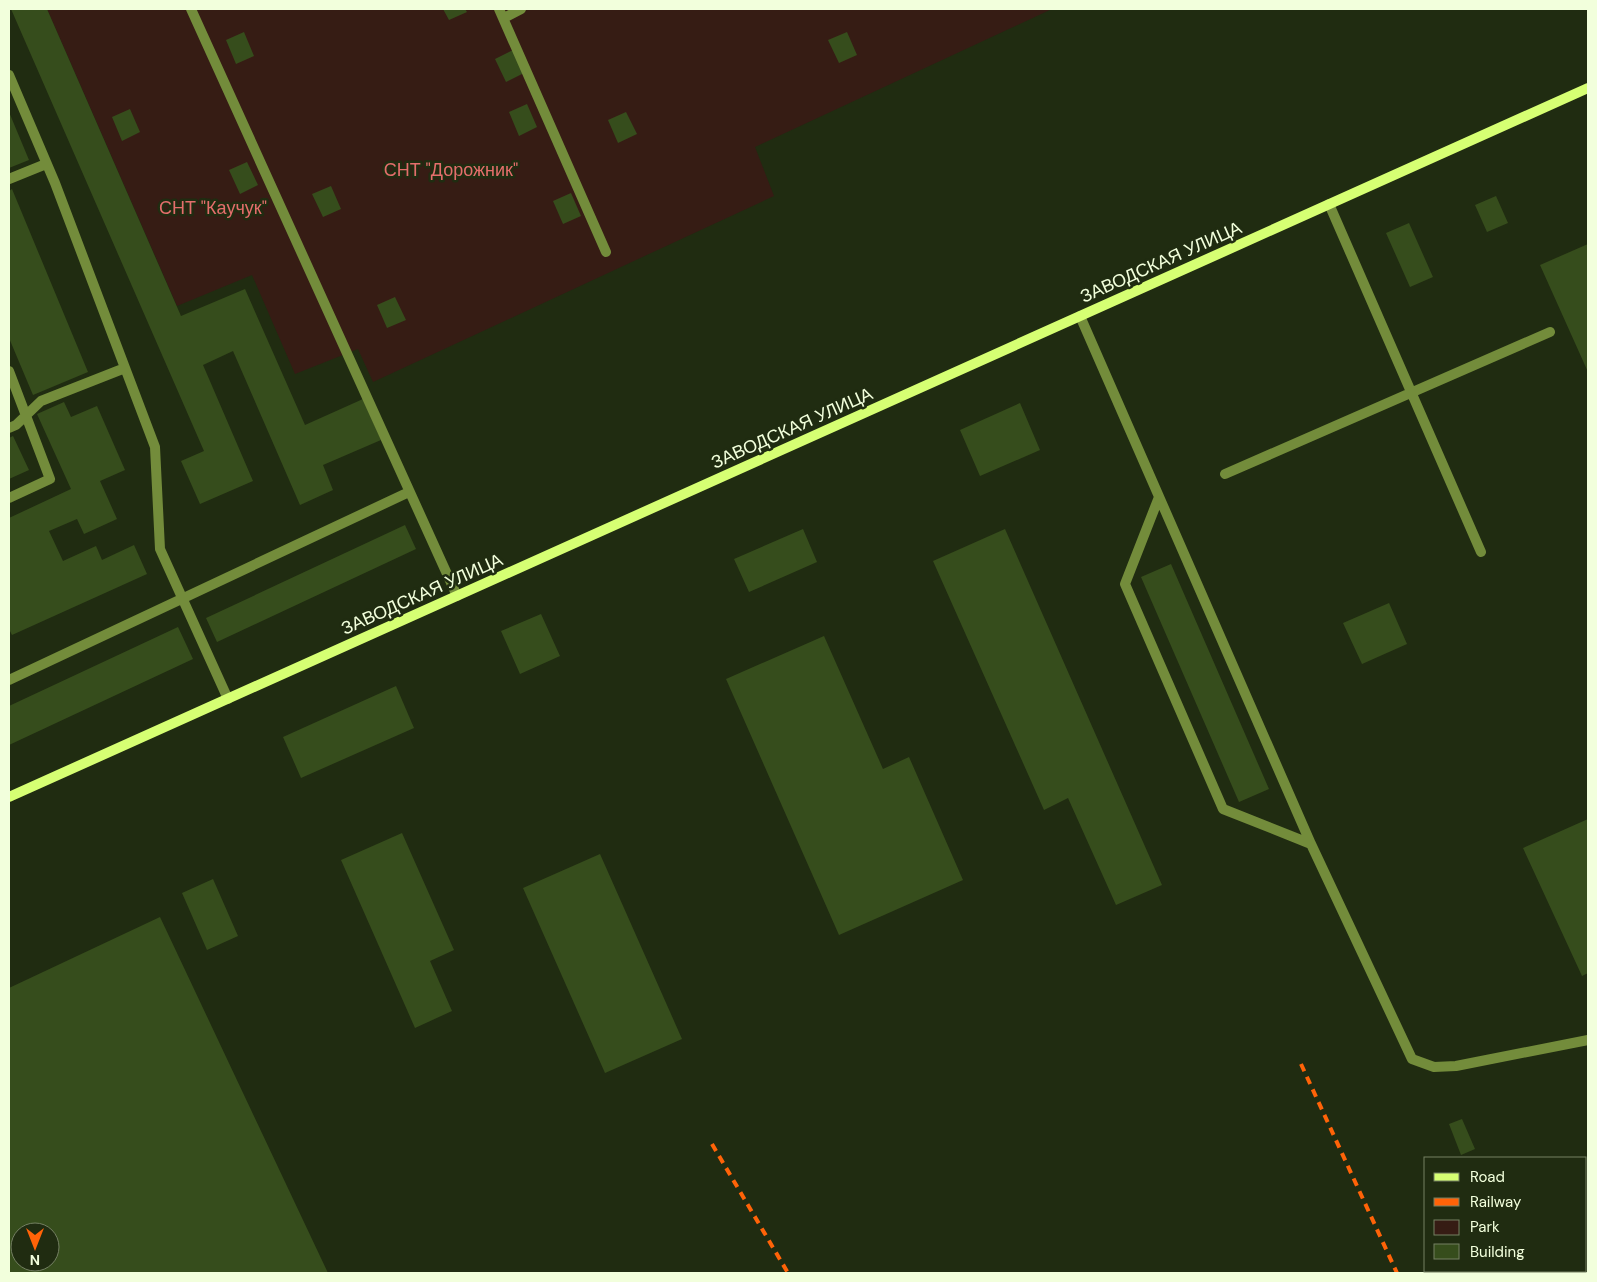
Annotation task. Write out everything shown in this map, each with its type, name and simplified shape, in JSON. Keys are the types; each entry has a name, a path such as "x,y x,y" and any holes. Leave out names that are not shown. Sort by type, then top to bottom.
{"main road":[{"name":"ЗАВОДСКАЯ УЛИЦА","path":"9,798 1588,88"}],"lane":[{"path":"191,9 457,596"},
{"path":"520,9 501,13 606,252"},
{"path":"9,75 46,164 155,447 160,550 228,699"},
{"path":"9,179 46,164"},
{"path":"1329,204 1481,552"},
{"path":"1080,316 1311,844 1412,1059 1434,1067 1456,1066 1588,1040"},
{"path":"1225,474 1550,332"},
{"path":"9,428 16,425 41,401 125,368"},
{"path":"9,372 50,479 9,498"},
{"path":"9,680 182,597 409,492"},
{"path":"1159,497 1125,584 1224,809 1311,844"}],"green space":[{"name":"СНТ \"Дорожник\"","path":"47,9 1052,9 755,147 774,196 373,382 358,349 295,374 252,275 177,306"}],"building":[{"path":"11,9 47,9 181,316 245,289 305,425 363,399 381,440 323,465 333,490 300,505 233,351 203,365 253,481 200,504 181,461 204,451"},
{"path":"443,9 465,9 467,12 449,20"},
{"path":"244,32 254,56 236,64 226,40"},
{"path":"847,32 857,55 839,63 828,40"},
{"path":"513,50 524,73 506,82 495,59"},
{"path":"527,104 537,127 519,136 509,112"},
{"path":"130,109 140,132 122,141 112,117"},
{"path":"9,112 29,160 9,168"},
{"path":"626,112 637,134 618,143 608,120"},
{"path":"247,162 258,185 240,194 229,170"},
{"path":"331,186 341,209 323,217 312,194"},
{"path":"12,189 88,372 33,395 9,338 9,191"},
{"path":"571,193 581,216 563,224 553,201"},
{"path":"1496,196 1508,223 1487,232 1475,205"},
{"path":"1409,223 1433,277 1410,287 1386,233"},
{"path":"1588,244 1588,372 1540,265"},
{"path":"395,297 406,320 387,328 377,305"},
{"path":"64,402 71,417 97,406 125,470 100,481 117,519 84,534 77,519 49,531 63,561 96,546 102,560 134,545 147,574 12,635 9,629 9,518 71,489 37,414"},
{"path":"1020,403 1040,450 980,476 960,430"},
{"path":"13,436 29,470 9,479 9,438"},
{"path":"405,525 416,549 217,642 206,618"},
{"path":"803,529 817,562 749,592 734,559"},
{"path":"1005,529 1162,885 1116,905 1068,798 1044,810 933,561"},
{"path":"1171,564 1269,789 1239,802 1141,577"},
{"path":"1389,603 1407,644 1362,664 1343,623"},
{"path":"541,614 560,656 520,674 501,631"},
{"path":"178,627 193,659 9,745 9,706"},
{"path":"824,636 883,769 909,757 963,880 839,935 726,679"},
{"path":"396,686 414,728 301,778 283,737"},
{"path":"1588,819 1588,973 1582,976 1523,848"},
{"path":"402,833 454,950 430,961 452,1011 415,1028 341,860"},
{"path":"600,854 682,1039 605,1073 523,888"},
{"path":"213,879 238,936 207,950 182,893"},
{"path":"160,917 328,1273 9,1273 9,988"},
{"path":"1462,1119 1475,1149 1461,1155 1449,1124"}],"railway":[{"path":"1301,1064 1397,1273"},
{"path":"712,1144 788,1273"}],"park label":[{"name":"СНТ \"Каучук\"","path":"213,208"}]}
